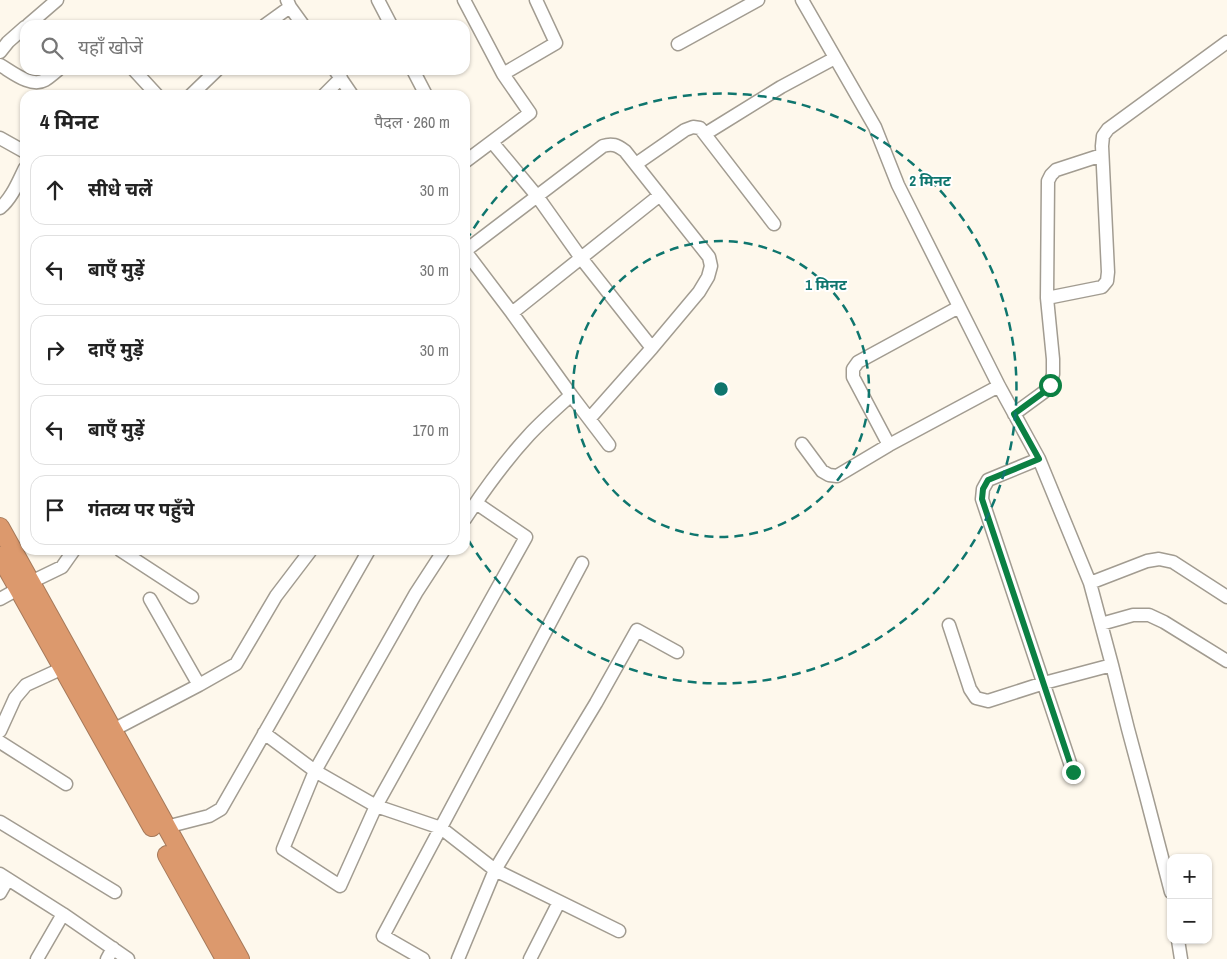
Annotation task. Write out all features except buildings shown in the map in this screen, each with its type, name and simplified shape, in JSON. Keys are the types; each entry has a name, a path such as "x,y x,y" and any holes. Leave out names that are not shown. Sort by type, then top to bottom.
{"highway":[{"path":"0,527 62,668 225,959"},
{"path":"0,556 25,585 113,730 240,959"}],"street":[{"path":"33,20 58,0"},
{"path":"378,0 388,20"},
{"path":"464,0 503,74 530,113 470,157"},
{"path":"503,74 556,43 536,0"},
{"path":"678,44 758,0"},
{"path":"802,0 875,127 898,185 998,386 1039,459 1090,583 1167,877"},
{"path":"270,20 289,3 300,20"},
{"path":"0,52 20,31"},
{"path":"1047,298 1102,287 1107,281 1102,155 1103,136 1108,129 1227,42"},
{"path":"705,134 781,87 836,58"},
{"path":"0,65 26,80 35,82 44,81 52,75"},
{"path":"139,75 152,90"},
{"path":"195,90 212,75"},
{"path":"327,90 337,75"},
{"path":"339,75 349,90"},
{"path":"416,75 423,90"},
{"path":"636,164 685,130 693,127 700,128 774,224"},
{"path":"0,138 20,149"},
{"path":"492,142 537,196 581,258 652,348"},
{"path":"470,247 602,146 611,144 619,146 625,151 709,257 711,266 708,277 699,292 590,418"},
{"path":"1014,414 1044,392 1050,385 1053,374 1047,298 1048,181 1056,170 1102,155"},
{"path":"0,208 6,204 20,178"},
{"path":"512,313 660,195"},
{"path":"470,258 609,445"},
{"path":"889,445 853,377 853,369 858,362 959,307"},
{"path":"802,444 822,471 829,475 837,476 889,445 998,386"},
{"path":"470,512 528,436 571,395"},
{"path":"1039,459 988,480 983,489 982,499 1073,772"},
{"path":"441,555 416,593 314,771 283,849 340,886 376,806 526,537 476,503"},
{"path":"0,599 62,567 70,555"},
{"path":"128,555 192,597"},
{"path":"113,730 236,664 276,596 307,555"},
{"path":"166,827 209,816 221,809 366,555"},
{"path":"1090,583 1147,561 1159,559 1173,562 1227,597"},
{"path":"423,959 383,936 582,564"},
{"path":"150,599 199,685"},
{"path":"1101,624 1132,615 1149,615 1164,622 1227,661"},
{"path":"949,625 970,689 976,698 988,701 1044,683 1112,665"},
{"path":"458,959 495,870 596,703 637,630 678,652"},
{"path":"0,731 15,698 26,686 62,668"},
{"path":"264,734 314,771 376,806 441,828 495,870 619,931"},
{"path":"0,742 66,784"},
{"path":"0,822 115,892"},
{"path":"0,893 4,877 64,914 110,954 128,959"},
{"path":"530,959 559,902"},
{"path":"38,959 64,914"},
{"path":"1179,944 1181,959"}],"route":[{"path":"1050,385 1044,392 1014,414 1039,459 988,480 983,489 982,499 1073,772"}]}
